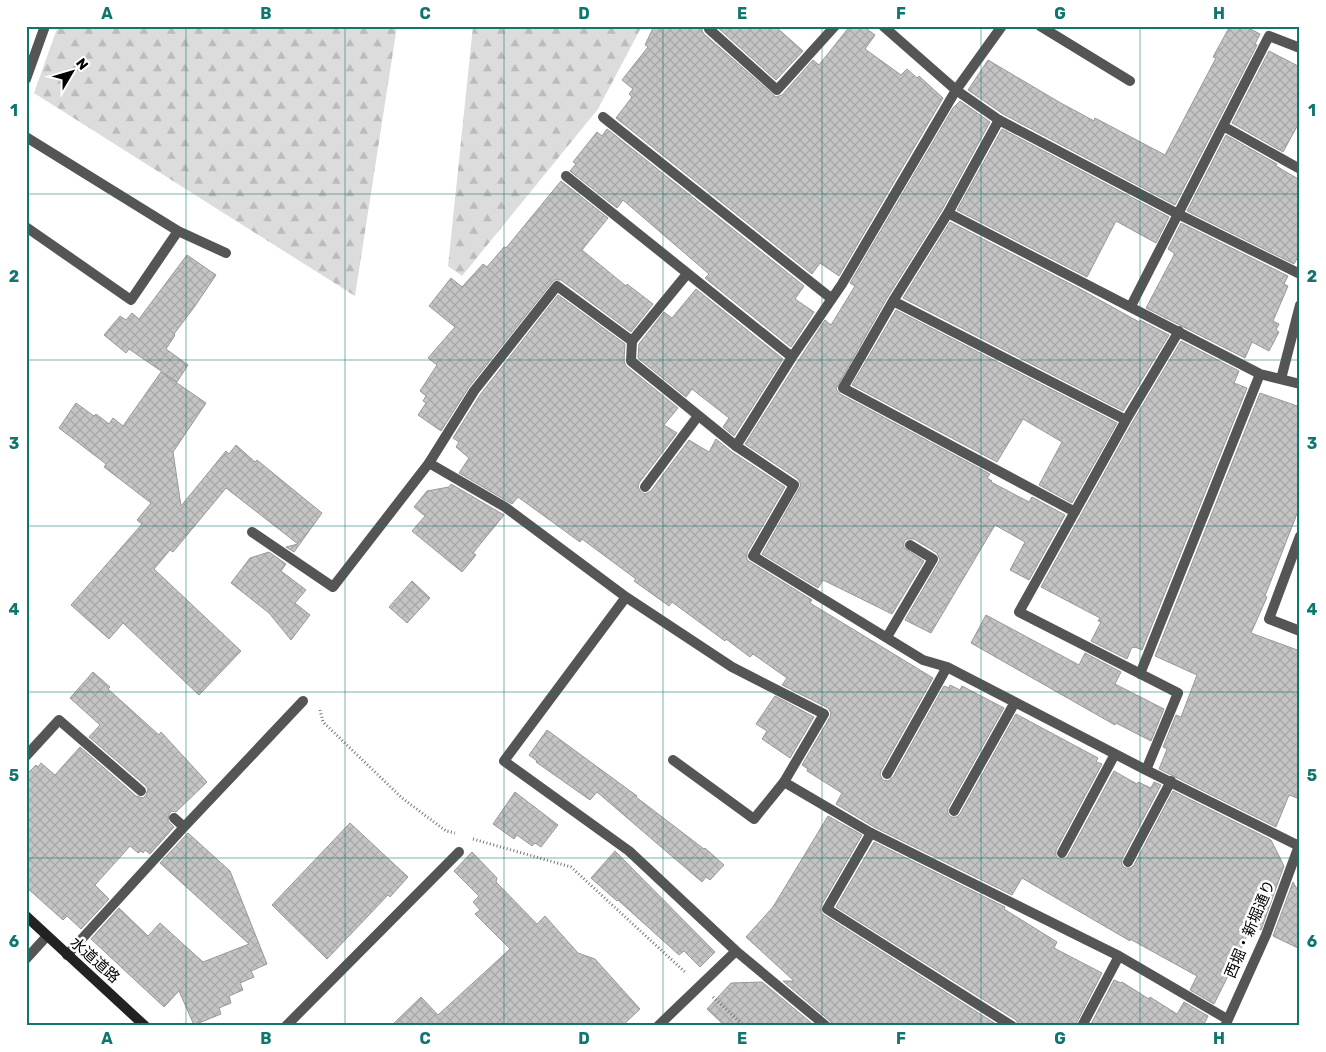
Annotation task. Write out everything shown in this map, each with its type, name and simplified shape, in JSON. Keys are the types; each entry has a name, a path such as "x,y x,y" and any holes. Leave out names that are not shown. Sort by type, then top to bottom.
{"street":[{"path":"26,78 45,26"},
{"path":"708,29 777,90 835,26"},
{"path":"883,26 956,90 999,120 1178,214 1300,274"},
{"path":"736,446 792,357 832,299 956,90 1002,26"},
{"path":"1040,26 1130,81"},
{"path":"1131,306 1269,36 1300,48"},
{"path":"603,117 832,299"},
{"path":"999,120 948,213 843,388 1075,512"},
{"path":"1223,126 1300,169"},
{"path":"26,137 178,231 226,253"},
{"path":"566,176 792,357"},
{"path":"948,213 1260,374 1300,384"},
{"path":"26,227 131,300 178,231"},
{"path":"687,274 632,341 631,361 736,446 794,485 753,556 922,660 947,667 1146,770 1299,844"},
{"path":"252,532 333,588 429,462 474,391 557,286 632,341"},
{"path":"894,301 1126,420"},
{"path":"1281,380 1300,305"},
{"path":"1146,770 1178,693 1019,612 1178,331"},
{"path":"1140,674 1260,374"},
{"path":"645,487 698,416"},
{"path":"429,462 505,507 626,597 732,667 824,714 784,782 754,819 673,760"},
{"path":"1300,536 1269,619 1300,631"},
{"path":"886,638 933,560 910,545"},
{"path":"626,597 504,761 629,851 736,951 826,1026"},
{"path":"887,774 947,667"},
{"path":"67,955 303,701"},
{"path":"954,811 1015,702"},
{"path":"26,756 59,720 141,790"},
{"path":"1062,853 1115,754"},
{"path":"784,782 871,833 1119,956 1226,1022"},
{"path":"1128,862 1171,782"},
{"path":"174,818 184,827"},
{"path":"871,833 826,909 1012,1026"},
{"name":"西堀・新堀通り","path":"1226,1022 1266,935 1299,844"},
{"path":"286,1026 459,852"},
{"name":"水道道路","path":"26,916 145,1026"},
{"path":"26,959 47,936"},
{"path":"658,1026 736,951"},
{"path":"1082,1026 1119,956"}],"path":[{"path":"318,705 323,722 402,798 446,831 464,836"},
{"path":"472,839 571,868 744,1026"}],"green space":[{"path":"58,26 397,26 355,296 34,93"},
{"path":"473,26 642,26 598,109 462,276 448,266"}],"building":[{"path":"654,26 703,26 702,31 704,34 776,97 782,95 813,60 819,65 850,26 863,26 875,35 865,49 901,75 907,69 917,78 919,76 943,98 839,276 820,263 812,274 616,118 632,97 629,94 633,89 622,80 648,47 645,45"},
{"path":"716,26 775,26 803,51 776,80"},
{"path":"1230,26 1245,26 1260,34 1255,44 1257,45 1175,205 1003,114 968,90 988,60 1094,121 1095,118 1165,155 1216,58 1213,57"},
{"path":"1269,51 1300,67 1300,121 1283,152 1232,123"},
{"path":"960,101 990,122 942,210 887,298 836,389 840,394 990,474 987,478 991,482 1029,502 1032,497 1065,515 1029,580 1010,570 1025,542 995,525 931,633 905,620 940,560 937,553 914,539 906,539 904,548 924,561 892,614 823,580 818,588 762,554 801,485 798,479 745,444 825,320 831,325 855,286 850,283 953,108"},
{"path":"607,129 804,286 795,299 814,312 791,347 705,278 709,274 623,200 617,208 570,171 576,164 573,162 597,132 602,136"},
{"path":"1002,129 1169,217 1156,243 1116,221 1087,277 957,210"},
{"path":"1226,135 1277,164 1276,166 1300,180 1300,253 1294,264 1187,211"},
{"path":"561,181 608,218 582,250 626,286 627,284 653,304 631,332 561,280 554,280 469,387 441,431 418,415 426,403 423,401 426,396 420,391 437,365 428,358 455,327 429,306 451,278 462,287 483,264 487,267 504,247 506,248"},
{"path":"950,222 1080,289 1139,322 1140,320 1169,335 1123,411 903,298"},
{"path":"1181,223 1288,276 1284,284 1288,286 1273,321 1279,324 1276,330 1279,332 1269,351 1252,342 1245,358 1146,308 1174,255 1168,249"},
{"path":"187,255 216,275 174,334 166,349 188,365 177,382 129,349 126,353 104,335 120,316 126,320 132,313 139,319"},
{"path":"696,289 783,359 734,436 723,427 729,418 692,389 686,397 638,358 639,344 664,312 672,318"},
{"path":"558,295 625,344 624,361 626,366 678,408 664,425 677,433 639,483 638,487 641,492 645,494 651,491 689,440 709,452 716,439 732,452 785,487 747,553 747,560 812,600 810,603 933,678 881,771 880,775 883,780 888,781 893,777 944,686 949,688 950,685 960,690 962,686 1004,708 948,808 948,814 951,817 957,817 960,814 1016,714 1098,758 1096,762 1102,764 1056,850 1056,856 1059,859 1065,859 1068,856 1114,771 1137,784 1138,782 1151,788 1154,782 1161,785 1122,859 1122,865 1125,868 1131,868 1134,865 1173,791 1271,840 1284,866 1261,930 1252,925 1214,1004 1190,990 1197,976 1130,939 1130,941 1022,878 1012,895 874,827 836,804 842,793 807,771 808,769 802,765 830,717 831,713 828,708 782,685 787,678 753,654 750,657 726,639 725,641 672,602 669,606 634,581 636,579 582,539 580,542 518,497 512,504 459,473 469,458 456,447 459,442 453,438 480,395"},
{"path":"896,310 1117,423 1072,503 1039,485 1062,442 1023,419 997,462 852,385"},
{"path":"1181,341 1239,371 1234,383 1247,388 1142,650 1132,647 1127,659 1091,641 1101,622 1098,621 1100,618 1041,587 1132,423"},
{"path":"161,372 206,403 173,452 181,506 226,451 229,454 236,445 255,462 257,460 322,513 294,552 286,547 298,544 226,488 173,552 170,550 154,569 241,651 199,695 123,623 109,639 71,605 142,524 137,520 151,503 104,467 106,464 59,428 76,403 109,424 113,418 123,426"},
{"path":"1260,393 1300,407 1300,506 1265,596 1267,597 1251,633 1300,651 1300,799 1289,795 1276,827 1159,769 1167,749 1163,747 1176,715 1181,717 1197,675 1155,656"},
{"path":"451,484 504,515 473,553 476,555 462,572 412,531 425,516 414,507 427,491 449,487"},
{"path":"269,552 286,564 281,571 306,590 295,603 310,615 291,640 269,613 231,583 250,558"},
{"path":"412,581 430,598 407,623 389,607"},
{"path":"986,615 1079,665 1085,653 1121,672 1115,684 1164,709 1151,741 1116,723 1115,725 971,643"},
{"path":"93,672 110,687 108,689 159,735 161,732 207,782 176,812 172,811 169,814 168,821 174,827 150,854 145,850 143,853 141,851 138,853 130,846 95,885 109,899 81,929 67,916 63,920 26,887 26,775 36,765 38,767 41,763 55,775 80,747 136,796 143,798 146,795 148,789 146,786 89,737 100,725 70,698"},
{"path":"775,696 814,717 790,758 762,739 767,731 756,724"},
{"path":"547,730 637,796 705,848 724,865 710,880 706,877 702,882 597,792 590,800 536,762 529,755"},
{"path":"515,792 558,825 541,847 535,843 532,846 517,835 514,839 493,824"},
{"path":"828,816 862,835 821,906 821,913 999,1026 833,1026 830,1021 783,981 794,981 746,937 773,907"},
{"path":"350,823 408,877 390,897 388,895 327,959 272,905"},
{"path":"188,833 230,871 267,964 251,971 254,977 240,983 243,990 229,996 231,1003 219,1008 221,1014 194,1025 179,991 164,1007 91,939 119,908 148,936 160,923 203,962 249,944 160,863"},
{"path":"874,842 1005,907 1004,909 1057,942 1054,948 1102,973 1075,1026 1019,1026 1016,1020 836,907"},
{"path":"615,851 715,952 700,967 684,951 679,955 591,878"},
{"path":"472,852 497,878 496,882 537,924 545,916 578,953 595,959 640,1009 622,1026 391,1026 421,997 438,1015 510,949 475,914 480,910 473,902 479,896 454,871"},
{"path":"1293,882 1300,894 1300,949 1273,936"},
{"path":"1114,980 1122,982 1149,999 1150,997 1177,1014 1184,1002 1208,1016 1203,1026 1090,1026"},
{"path":"762,982 815,1026 725,1026 707,1009 731,983"}]}
